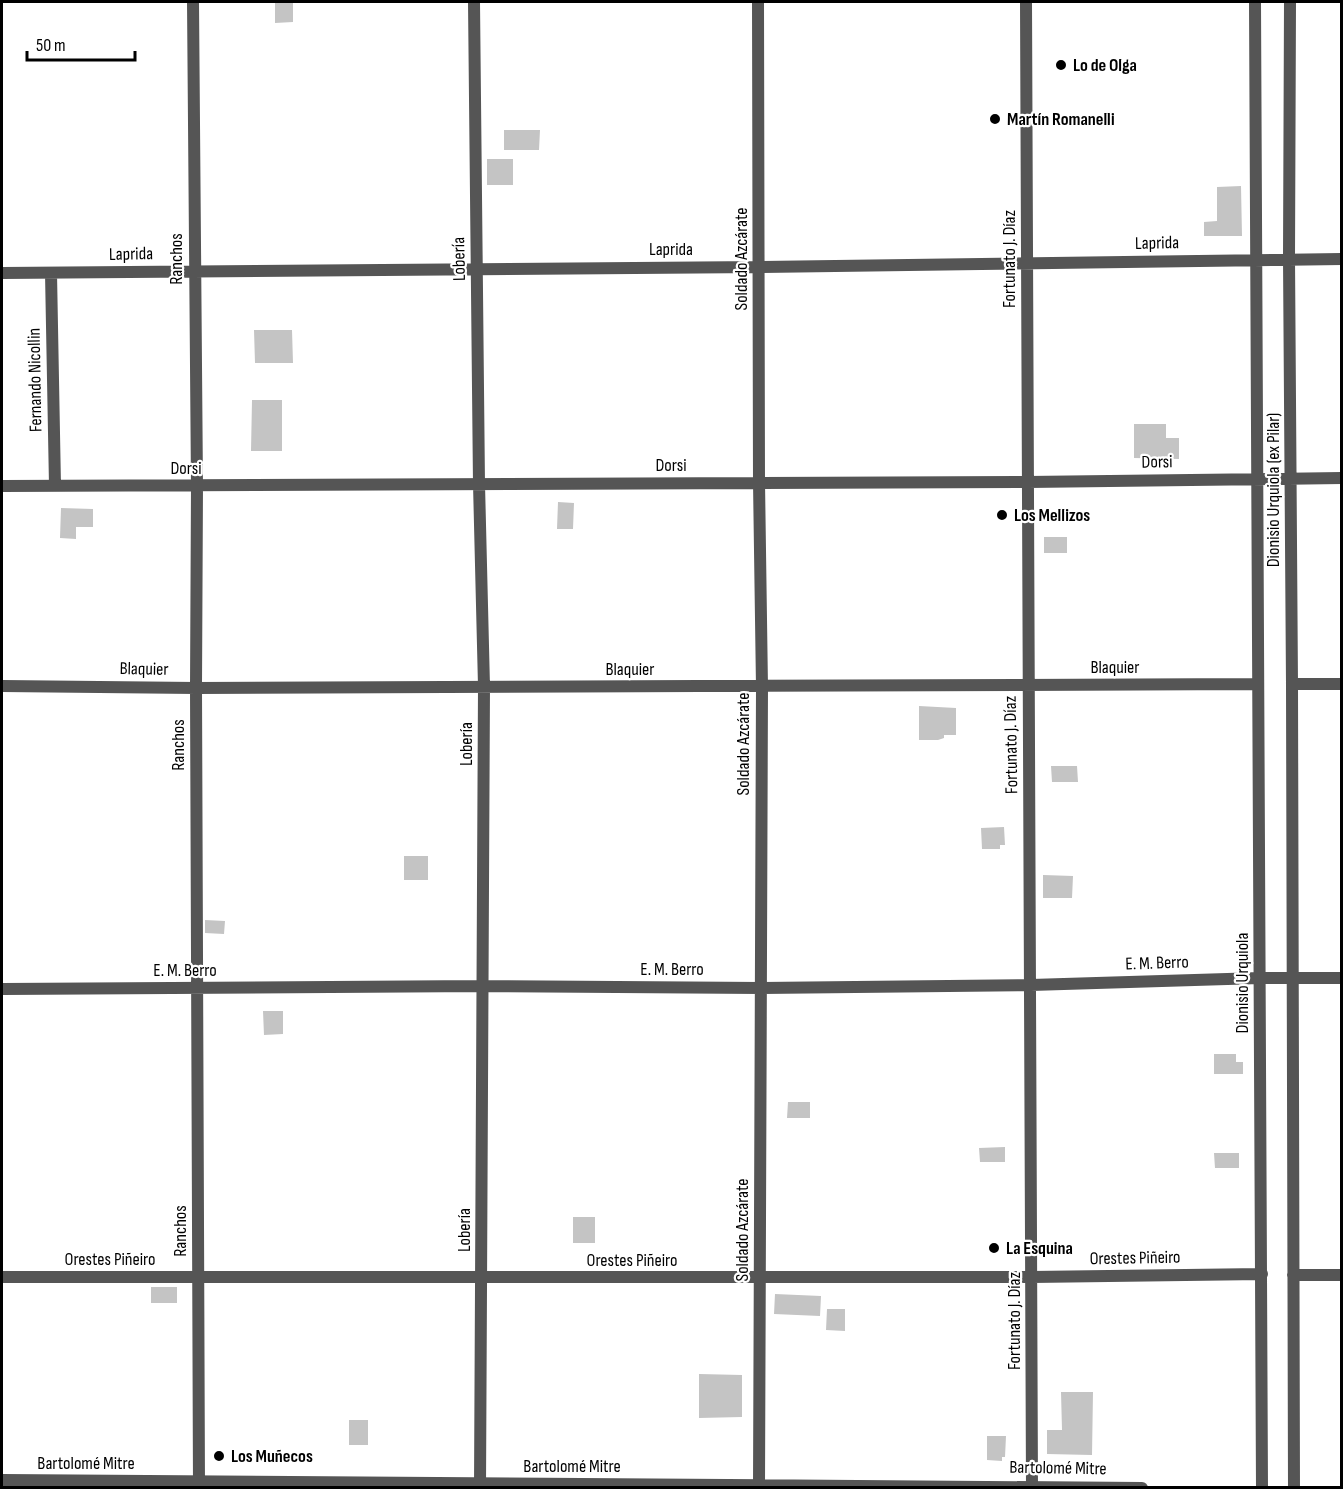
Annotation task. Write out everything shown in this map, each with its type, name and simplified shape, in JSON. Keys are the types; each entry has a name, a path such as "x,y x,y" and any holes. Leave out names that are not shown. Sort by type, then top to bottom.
{"street":[{"name":"Ranchos","path":"192,2 197,486 199,1484"},
{"name":"Lobería","path":"474,2 478,484 484,686 480,1486"},
{"name":"Soldado Azcárate","path":"758,2 759,482 762,687 759,1486"},
{"name":"Fortunato J. Díaz","path":"1026,2 1032,1487"},
{"name":"Dionisio Urquiola (ex Pilar)","path":"1255,2 1256,479"},
{"name":"Dionisio Urquiola (ex Pilar)","path":"1290,2 1293,979"},
{"name":"Laprida","path":"2,273 760,267 1341,259"},
{"name":"Fernando Nicollin","path":"51,273 55,486"},
{"name":"Dorsi","path":"2,486 1028,482 1341,478"},
{"name":"Dionisio Urquiola","path":"1256,479 1262,1488"},
{"name":"Blaquier","path":"2,686 196,688 1258,684"},
{"path":"1292,684 1341,684"},
{"name":"E. M. Berro","path":"2,989 1031,985 1260,978 1341,978"},
{"path":"1293,979 1294,1488"},
{"name":"Orestes Piñeiro","path":"2,1277 1032,1277 1262,1274"},
{"path":"1293,1275 1341,1275"},
{"name":"Bartolomé Mitre","path":"2,1480 480,1486 1142,1488"}],"building":[{"path":"275,2 293,2 293,22 275,23"},
{"path":"504,130 540,130 539,150 504,150"},
{"path":"487,159 513,159 513,185 487,185"},
{"path":"1241,186 1242,236 1204,236 1204,222 1217,221 1217,187"},
{"path":"254,330 292,330 293,363 255,363"},
{"path":"252,400 282,400 282,451 251,451"},
{"path":"1134,424 1166,424 1166,438 1179,438 1179,459 1134,458"},
{"path":"558,502 574,503 573,529 557,529"},
{"path":"61,508 93,509 93,527 76,527 76,539 60,538"},
{"path":"1044,537 1067,537 1067,553 1044,553"},
{"path":"919,706 956,708 956,735 944,735 944,738 938,740 919,740"},
{"path":"1051,766 1077,766 1078,782 1052,782"},
{"path":"1004,827 1005,845 1000,845 1000,849 982,849 981,828"},
{"path":"404,856 428,856 428,880 404,880"},
{"path":"1043,875 1073,876 1072,898 1043,898"},
{"path":"205,920 225,921 224,934 205,933"},
{"path":"263,1011 283,1011 283,1034 264,1035"},
{"path":"1214,1054 1236,1054 1236,1062 1243,1062 1243,1074 1214,1074"},
{"path":"788,1102 810,1102 810,1118 787,1118"},
{"path":"1005,1147 1005,1162 980,1162 979,1148"},
{"path":"1214,1153 1239,1153 1239,1168 1215,1168"},
{"path":"573,1217 595,1217 595,1243 573,1243"},
{"path":"151,1287 177,1287 177,1303 151,1303"},
{"path":"775,1294 821,1296 820,1316 774,1314"},
{"path":"827,1309 845,1309 845,1331 826,1330"},
{"path":"699,1374 742,1375 742,1417 699,1418"},
{"path":"1061,1392 1093,1392 1092,1455 1047,1454 1047,1430 1062,1430"},
{"path":"349,1420 368,1420 368,1445 349,1445"},
{"path":"987,1436 1006,1436 1005,1457 1002,1457 1002,1461 987,1460"}],"place":[{"name":"Lo de Olga","path":"1061,65"},
{"name":"Martín Romanelli","path":"995,119"},
{"name":"Los Mellizos","path":"1002,515"},
{"name":"La Esquina","path":"994,1248"},
{"name":"Los Muñecos","path":"219,1456"}]}
